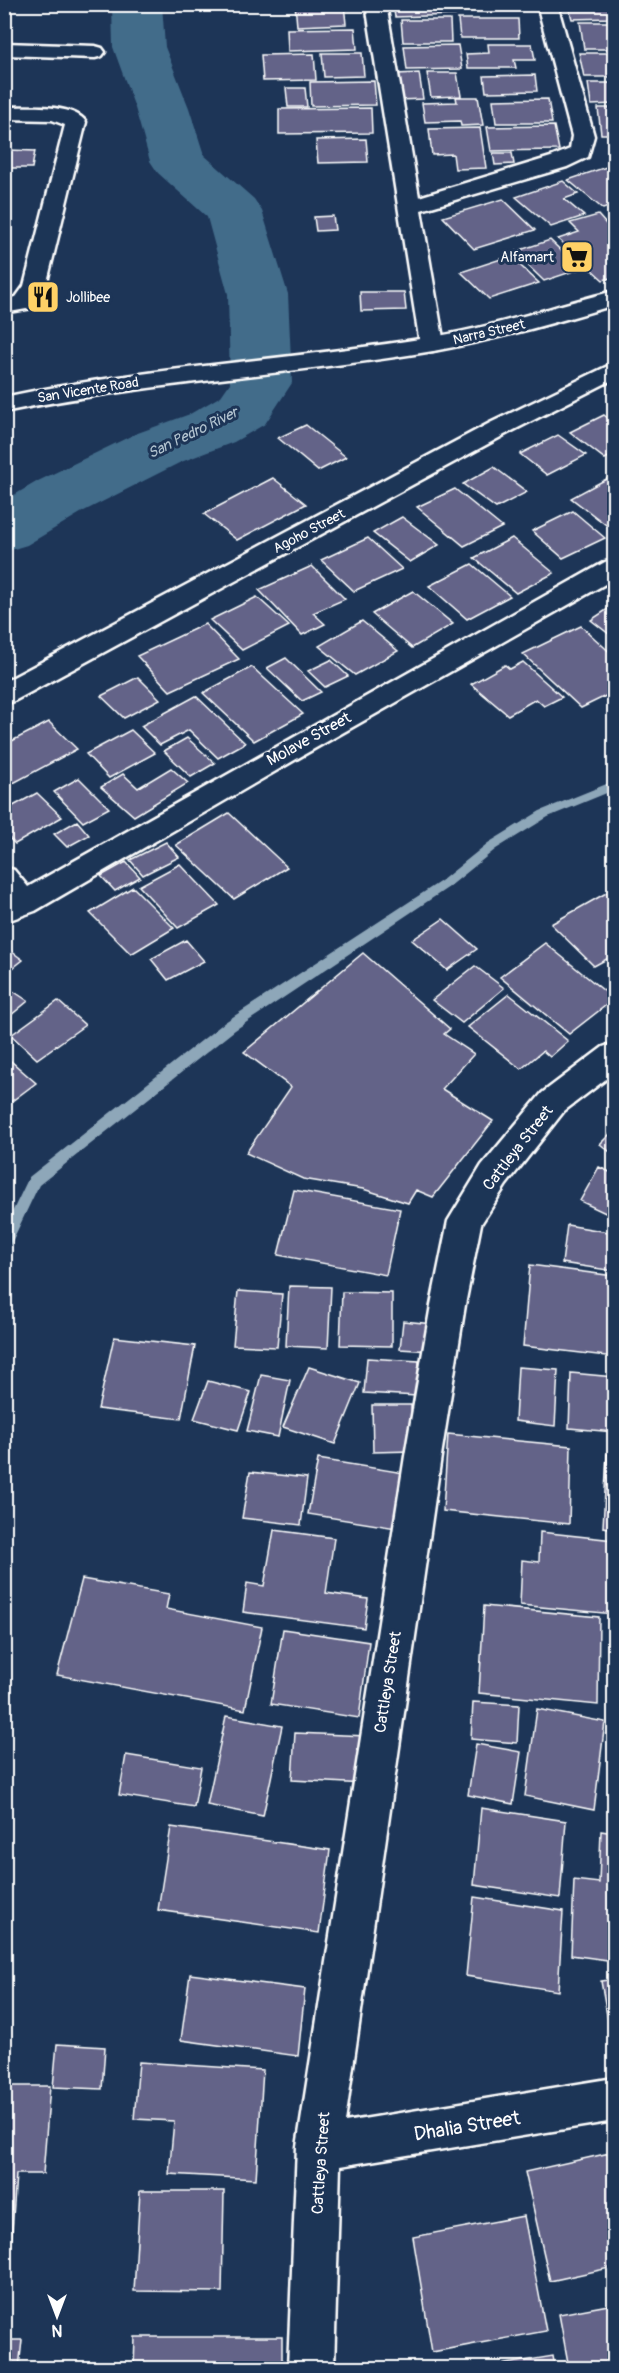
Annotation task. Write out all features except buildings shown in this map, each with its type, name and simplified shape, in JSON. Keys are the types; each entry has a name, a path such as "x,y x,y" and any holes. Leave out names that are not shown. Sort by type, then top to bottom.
{"street":[{"path":"376,4 432,344"},
{"path":"411,206 559,162 580,152 583,136 547,4"},
{"path":"4,49 95,52"},
{"path":"4,113 55,114 76,122 35,286 24,303 4,306"},
{"name":"Narra Street","path":"172,376 432,344 501,331 615,298"},
{"name":"Agoho Street","path":"4,694 499,428 615,370"},
{"name":"San Vicente Road","path":"4,405 69,391 172,376"},
{"name":"Molave Street","path":"14,907 615,568"},
{"path":"4,878 14,907"},
{"name":"Cattleya Street","path":"311,2368 319,2147 421,1468 448,1305 465,1221 494,1175 553,1102 615,1056"},
{"name":"Dhalia Street","path":"319,2147 402,2136 615,2100"}],"waterway":[{"name":"San Pedro River","path":"4,530 61,496 158,448 212,428 243,410 261,383 258,294 234,211 178,161 162,108 139,47 137,4"},
{"path":"4,1244 34,1181 230,1026 445,884 492,846 544,814 614,785"}],"place":[{"name":"Alfamart","path":"577,257"},
{"name":"Jollibee","path":"43,297"}]}
